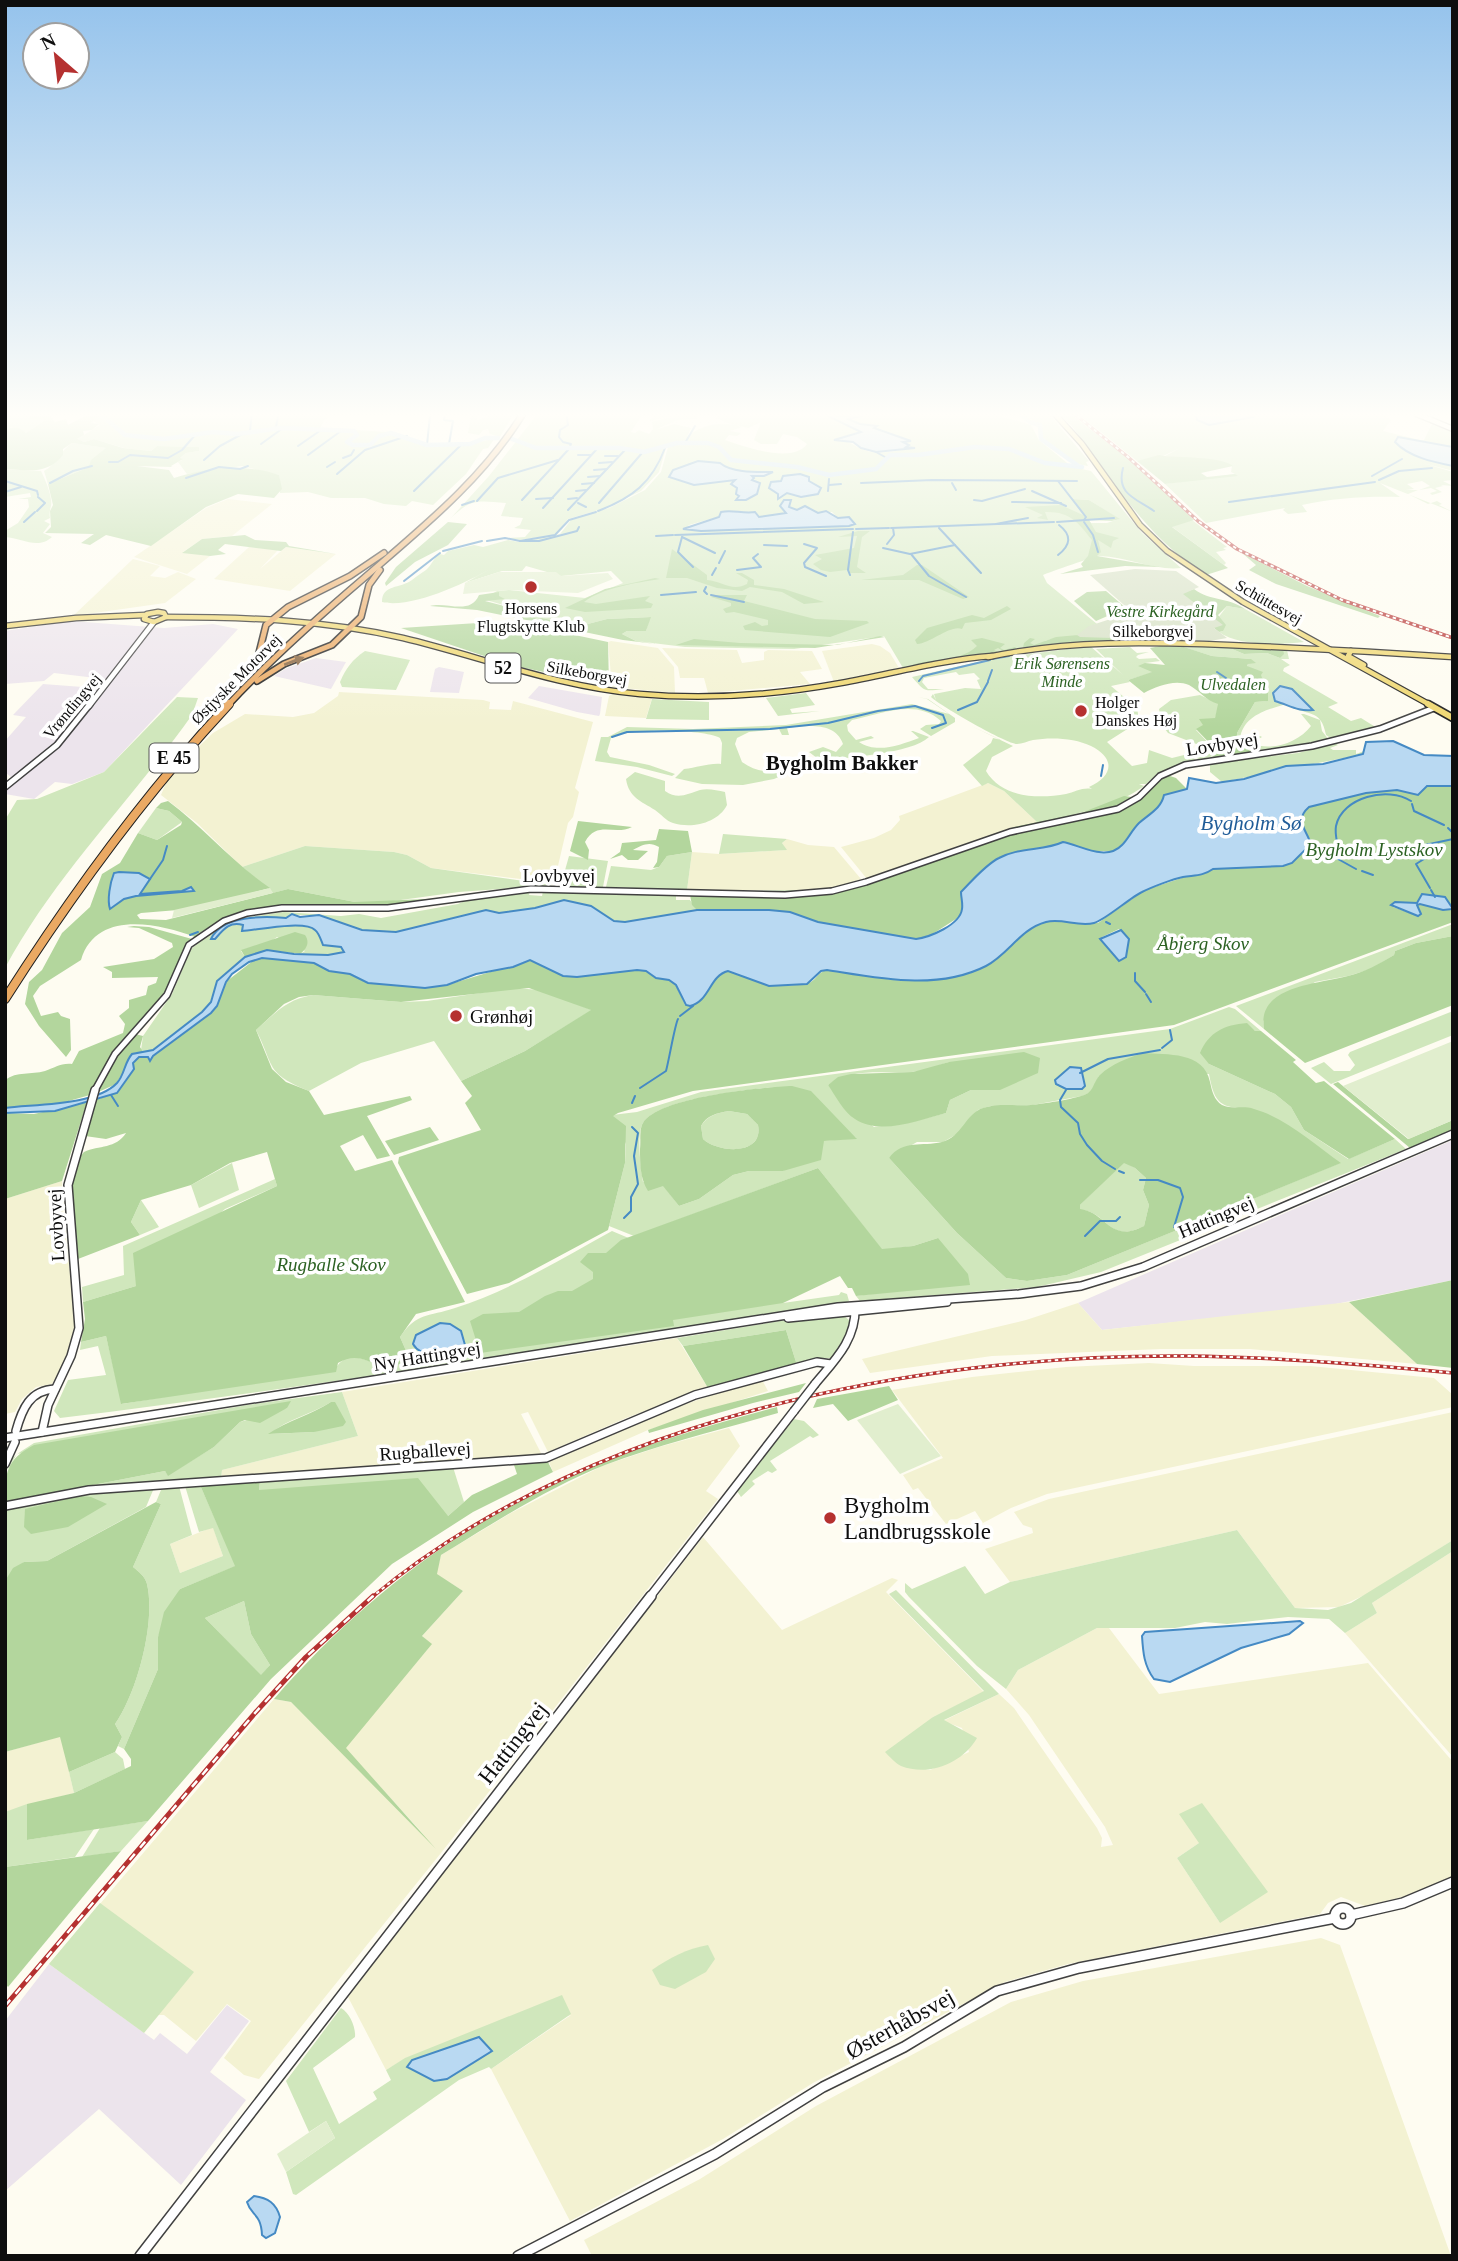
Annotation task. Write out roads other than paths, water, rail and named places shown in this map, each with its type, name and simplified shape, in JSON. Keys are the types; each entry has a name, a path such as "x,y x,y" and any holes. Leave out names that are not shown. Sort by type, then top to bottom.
{"highway":[{"name":"Østjyske Motorvej","path":"5,989 54,914 106,843 176,757 228,700 304,626 427,518"},
{"name":"Østjyske Motorvej","path":"5,999 111,843 165,775 219,714 310,625 434,518"},
{"path":"219,714 264,676 284,664 326,648 349,628 364,611 369,585 377,573 437,518"},
{"path":"228,700 258,657 264,628 272,620 302,598 363,569 416,529"}],"main road":[{"path":"1135,518 1157,542 1191,569"},
{"name":"Schüttesvej","path":"1191,569 1290,629 1453,716"},
{"name":"Schüttesvej","path":"1191,569 1434,708 1453,716"},
{"name":"52","path":"148,619 158,612 164,613 166,617"},
{"name":"52","path":"5,626 123,616 148,619 166,617"},
{"name":"Silkeborgvej","path":"166,617 272,620 349,628 402,638 537,677 620,693 676,696 740,696 902,675 992,656 1063,646 1120,642 1308,647 1373,652"},
{"path":"1290,629 1309,642 1311,645 1308,647"},
{"name":"Silkeborgvej","path":"1274,646 1453,657"},
{"name":"Schüttesvej","path":"1351,651 1349,657 1379,675"}],"street":[{"name":"Vrøndingvej","path":"5,787 57,745 118,671 146,630 148,619"},
{"name":"Lovbyvej","path":"42,1432 45,1408 66,1371 76,1346 79,1328 68,1185 90,1102 115,1054 167,995 184,955 195,938 224,921 247,914 304,906 388,908 531,889 785,895 832,891 1010,832 1118,809 1139,797 1160,776 1185,765 1312,746 1380,729 1434,708"},
{"name":"Hattingvej","path":"751,1321 1080,1286 1143,1267 1453,1134"},
{"name":"Hattingvej","path":"855,1309 918,1300 984,1296"},
{"name":"Hattingvej","path":"139,2256 851,1338 856,1324 855,1309"},
{"name":"Ny Hattingvej","path":"5,1437 751,1321"},
{"name":"Rugballevej","path":"5,1506 89,1490 546,1458 695,1395 817,1362 831,1364"},
{"path":"16,1430 19,1417 32,1394 40,1390 55,1389"},
{"path":"5,1464 15,1442"},
{"name":"Østerhåbsvej","path":"518,2256 715,2154 823,2087 904,2047 997,1991 1079,1968 1335,1918 1335,1912 1340,1908 1351,1915 1403,1904 1430,1895 1453,1882"}],"water":[{"path":"717,518 849,518 855,524 701,531 683,529"},
{"path":"1280,686 1292,689 1313,710 1298,709 1275,701 1273,693"},
{"name":"Bygholm Sø","path":"1393,741 1424,755 1453,756 1453,786 1427,786 1418,795 1397,790 1366,793 1309,807 1302,820 1311,844 1292,863 1283,866 1213,869 1202,874 1174,879 1146,890 1094,923 1058,921 1037,925 994,961 967,974 907,980 827,970 821,971 807,984 769,986 728,971 717,978 702,999 690,1006 686,1005 676,985 669,980 656,978 646,971 563,976 530,960 513,967 476,974 447,985 425,988 368,983 350,974 329,971 314,963 262,958 249,962 232,974 211,1013 150,1061 148,1057 139,1057 117,1093 55,1111 5,1113 5,1108 80,1100 107,1091 120,1080 132,1054 153,1050 202,1012 211,1002 217,981 245,957 267,950 328,955 344,952 341,947 323,945 315,930 301,926 242,931 243,925 234,924 215,939 211,939 216,931 234,921 256,917 286,918 292,914 300,917 319,915 362,930 396,932 486,910 499,913 535,908 564,900 591,906 614,921 625,922 697,910 769,910 790,912 818,922 916,939 936,933 956,920 962,909 961,892 994,861 1015,852 1063,842 1093,851 1116,850 1139,823 1157,808 1164,795 1187,789 1189,778 1216,783 1244,779 1286,766 1323,764 1363,754 1366,742"},
{"path":"114,873 139,873 150,879 140,894 182,891 191,887 194,891 136,896 124,899 110,909 111,882"},
{"path":"1422,894 1445,897 1453,909 1443,910 1420,904 1417,905 1421,914 1418,916 1391,905 1395,902 1417,903"},
{"path":"1121,930 1129,939 1126,957 1119,961 1100,939"},
{"path":"1070,1067 1081,1068 1085,1086 1082,1089 1066,1089 1056,1084 1055,1080"},
{"path":"440,1323 450,1324 461,1331 465,1345 438,1354 417,1349 413,1344 416,1335"},
{"path":"1300,1621 1303,1623 1289,1634 1241,1648 1170,1682 1154,1679 1145,1659 1142,1636 1145,1632"},
{"path":"479,2037 492,2051 447,2079 434,2081 407,2067 412,2060"},
{"path":"254,2196 271,2202 280,2217 275,2233 266,2238 262,2235 260,2223 247,2202"}],"waterway":[{"path":"24,522 29,518"},
{"path":"520,541 555,535 569,520 577,518"},
{"path":"996,524 1028,518"},
{"path":"1057,522 1114,518"},
{"path":"891,528 1054,522"},
{"path":"1084,522 1093,535 1098,552"},
{"path":"1058,555 1068,540 1066,532 1059,525"},
{"path":"520,541 539,541 577,531 579,527"},
{"path":"856,529 889,528"},
{"path":"887,544 894,535 893,528"},
{"path":"939,528 955,545"},
{"path":"675,535 853,529"},
{"path":"850,575 848,570 853,532"},
{"path":"656,536 673,535"},
{"path":"693,567 678,552 682,537 715,553"},
{"path":"487,541 505,538 520,541"},
{"path":"443,551 482,541"},
{"path":"804,544 817,548 804,563 805,567 826,576"},
{"path":"764,545 787,546"},
{"path":"883,548 910,554 955,545"},
{"path":"955,545 981,573"},
{"path":"719,563 725,551"},
{"path":"404,581 440,553"},
{"path":"737,570 761,567 753,558 758,554"},
{"path":"911,554 929,576 966,597"},
{"path":"712,575 716,568"},
{"path":"706,587 704,591 707,594"},
{"path":"661,595 696,592"},
{"path":"711,595 744,602"},
{"path":"992,659 1009,656"},
{"path":"919,681 923,676 990,660"},
{"path":"988,681 992,670"},
{"path":"1217,672 1226,678 1229,689"},
{"path":"958,710 977,702 988,682"},
{"path":"612,737 627,732 770,729 828,723 878,711 915,706 943,715 946,723 932,728"},
{"path":"1101,776 1103,765"},
{"path":"1356,869 1338,859 1336,826 1340,816 1356,801 1367,797 1390,794 1411,801"},
{"path":"1412,804 1414,811 1444,825"},
{"path":"1448,828 1453,833"},
{"path":"1430,888 1416,864 1432,854 1425,845 1453,839"},
{"path":"150,879 163,860 167,846"},
{"path":"1362,871 1373,875"},
{"path":"1431,890 1435,897"},
{"path":"1106,922 1110,924"},
{"path":"190,935 198,932"},
{"path":"1135,973 1135,981 1145,992"},
{"path":"1146,994 1151,1002"},
{"path":"680,1016 693,1006"},
{"path":"640,1088 666,1071 678,1019"},
{"path":"1162,1048 1172,1040 1170,1030"},
{"path":"1080,1073 1108,1059 1160,1050"},
{"path":"1066,1090 1060,1100 1061,1107 1078,1123 1080,1134 1087,1145 1102,1161 1115,1169"},
{"path":"111,1095 118,1106"},
{"path":"632,1103 635,1096"},
{"path":"624,1218 631,1211 631,1197 638,1184 634,1156 638,1133 632,1127"},
{"path":"1119,1171 1124,1173"},
{"path":"1140,1180 1158,1180 1180,1188 1183,1197 1174,1227"},
{"path":"1085,1236 1100,1221 1116,1221 1120,1217"}],"railway":[{"path":"1194,518 1237,549 1342,600 1453,638"},
{"path":"371,1598 456,1536 550,1485 651,1443 756,1410 865,1385 974,1368 1081,1359 1186,1356 1320,1361 1453,1373"},
{"path":"5,2006 255,1713 306,1657 373,1596"}],"place":[{"name":"Horsens Flugtskytte Klub","path":"531,587"},
{"name":"Holger Danskes Høj","path":"1081,711"},
{"name":"Grønhøj","path":"456,1016"},
{"name":"Bygholm Landbrugsskole","path":"830,1518"}],"district":[{"name":"Bygholm Bakker","path":"842,763"}],"park label":[{"name":"Vestre Kirkegård","path":"1160,611"},
{"name":"Erik Sørensens Minde","path":"1062,672"},
{"name":"Ulvedalen","path":"1233,684"},
{"name":"Bygholm Lystskov","path":"1374,849"},
{"name":"Åbjerg Skov","path":"1203,943"},
{"name":"Rugballe Skov","path":"331,1264"}]}
